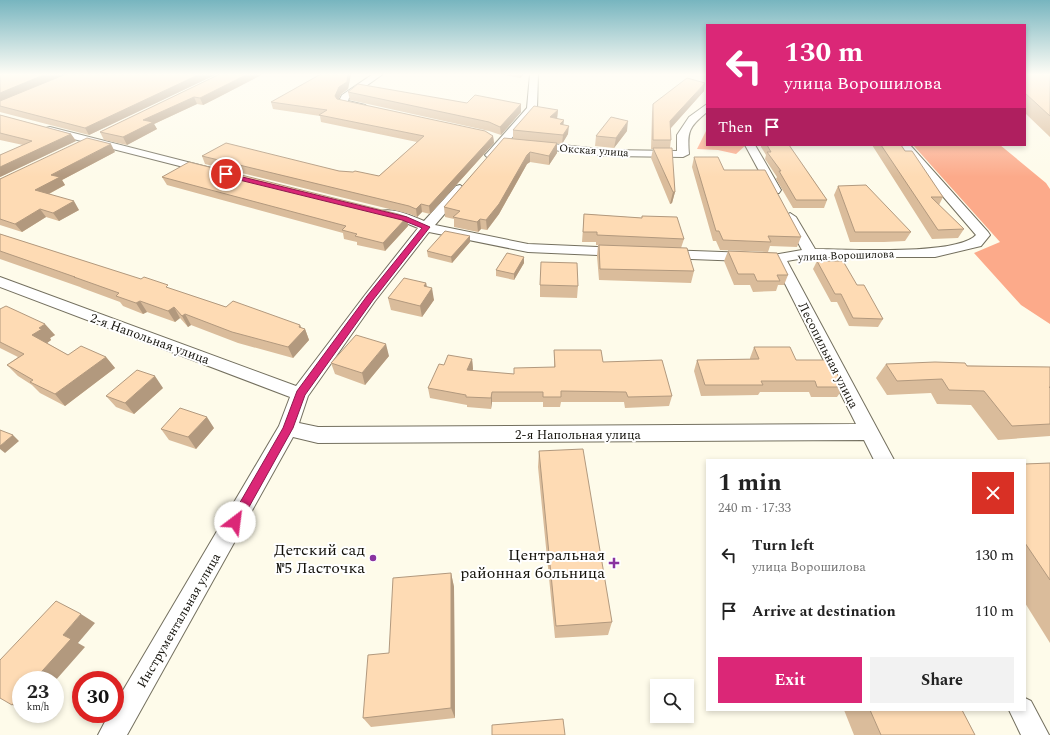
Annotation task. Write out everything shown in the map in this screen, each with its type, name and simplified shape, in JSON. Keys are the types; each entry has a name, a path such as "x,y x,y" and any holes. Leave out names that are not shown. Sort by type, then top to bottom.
{"street":[{"path":"366,108 374,110"},
{"name":"Инструментальная улица","path":"112,735 288,428 300,394 370,298 426,227 476,171 510,143 532,108"},
{"name":"Окская улица","path":"510,143 609,152 683,154 682,135 693,119 705,108"},
{"path":"38,126 90,141 222,174"},
{"path":"77,148 105,134"},
{"path":"751,146 810,253"},
{"name":"улица Ворошилова","path":"654,253 779,258 810,253 935,253 976,243 983,235 905,146"},
{"path":"375,211 405,218 426,227 528,248 630,252"},
{"name":"Лесопильная улица","path":"779,258 882,456"},
{"name":"2-я Напольная улица","path":"0,282 300,394"},
{"name":"2-я Напольная улица","path":"288,428 318,435 869,432"},
{"path":"1023,711 1035,735"}],"shaded area":[{"path":"706,131 706,146 745,146 736,154 718,150 697,149"},
{"path":"914,146 1001,146 1046,183 1050,189 1050,324 1021,305 974,253 1000,242"}],"building":[{"path":"9,108 127,108 85,128"},
{"path":"149,108 169,108 143,120 153,122 123,137 100,132"},
{"path":"315,108 380,108 485,131 493,136 429,206 421,204 416,209 409,206 202,156 226,143 339,171 355,171 379,176 424,136 319,115 327,110"},
{"path":"425,108 517,108 500,127 489,122"},
{"path":"532,108 558,110 550,117 564,120 560,124 569,126 563,135 513,130"},
{"path":"653,108 682,108 670,121 671,140 653,140"},
{"path":"1042,108 1050,108 1050,116"},
{"path":"0,115 71,134 0,167 0,155 32,141 0,133"},
{"path":"611,117 628,121 616,138 596,136"},
{"path":"87,138 111,144 51,175 60,177 35,190 74,201 53,213 40,209 15,224 0,219 0,179"},
{"path":"504,138 557,143 549,156 530,152 527,155 499,204 486,220 480,219 477,222 453,217 460,211 444,207"},
{"path":"768,146 790,146 827,200 796,200 779,171 781,171 767,152 771,152"},
{"path":"882,146 902,146 905,151 912,151 943,197 931,197 964,229 938,230"},
{"path":"653,148 672,148 675,192 673,192"},
{"path":"694,157 718,157 724,170 765,170 801,237 768,236 771,242 723,240 719,231 716,231"},
{"path":"189,162 407,217 383,243 355,236 357,234 342,230 346,226 162,177"},
{"path":"866,185 911,232 855,232 838,186"},
{"path":"584,214 642,218 642,216 677,217 684,239 597,235 597,232 583,232"},
{"path":"445,231 470,236 451,257 427,251"},
{"path":"0,234 141,279 144,277 168,285 166,287 226,307 233,301 300,325 299,327 305,329 288,347 232,332 185,314 182,316 174,307 168,311 140,301 136,303 116,296 119,293 0,251"},
{"path":"599,245 687,248 694,271 600,269"},
{"path":"728,251 777,253 788,275 777,275 780,281 757,281 754,274 738,274"},
{"path":"507,253 524,257 514,274 496,270"},
{"path":"817,261 843,261 857,285 864,285 883,319 853,318 841,294 835,294"},
{"path":"541,262 577,263 578,286 540,285"},
{"path":"404,278 426,283 424,286 432,288 420,306 388,298"},
{"path":"6,306 45,324 39,328 42,329 32,335 68,355 81,346 106,357 55,394 30,382 33,380 7,365 24,354 0,342 0,309"},
{"path":"356,335 386,344 362,373 331,363"},
{"path":"754,347 790,347 796,360 830,360 844,387 817,387 815,381 761,381 763,385 705,385 697,360 759,359"},
{"path":"554,350 601,350 603,362 662,360 672,396 628,397 626,392 561,391 561,397 543,397 543,392 492,392 491,398 466,397 466,395 428,388 439,364 444,365 448,355 472,359 467,370 514,374 514,368 555,367"},
{"path":"935,362 965,363 967,366 1050,367 1050,424 1012,426 984,391 949,390 942,379 897,381 886,364"},
{"path":"137,370 155,376 125,403 106,396"},
{"path":"180,408 207,417 188,437 161,429"},
{"path":"0,430 13,435 0,446"},
{"path":"583,449 612,622 556,626 539,451"},
{"path":"1050,463 1050,580 1026,544 1026,464"},
{"path":"451,573 451,708 363,718 368,655 389,653 393,578"},
{"path":"56,601 81,614 63,635 71,639 42,671 12,671 12,705 0,698 0,660"},
{"path":"870,711 963,711 975,735 881,735"},
{"path":"563,719 565,735 492,735 492,725"}],"place":[{"name":"Детский сад №5 Ласточка","path":"373,558"},
{"name":"Центральная районная больница","path":"614,563"}],"route":[{"path":"226,174 405,218 426,227 370,298 300,394 288,428 235,522"}]}
